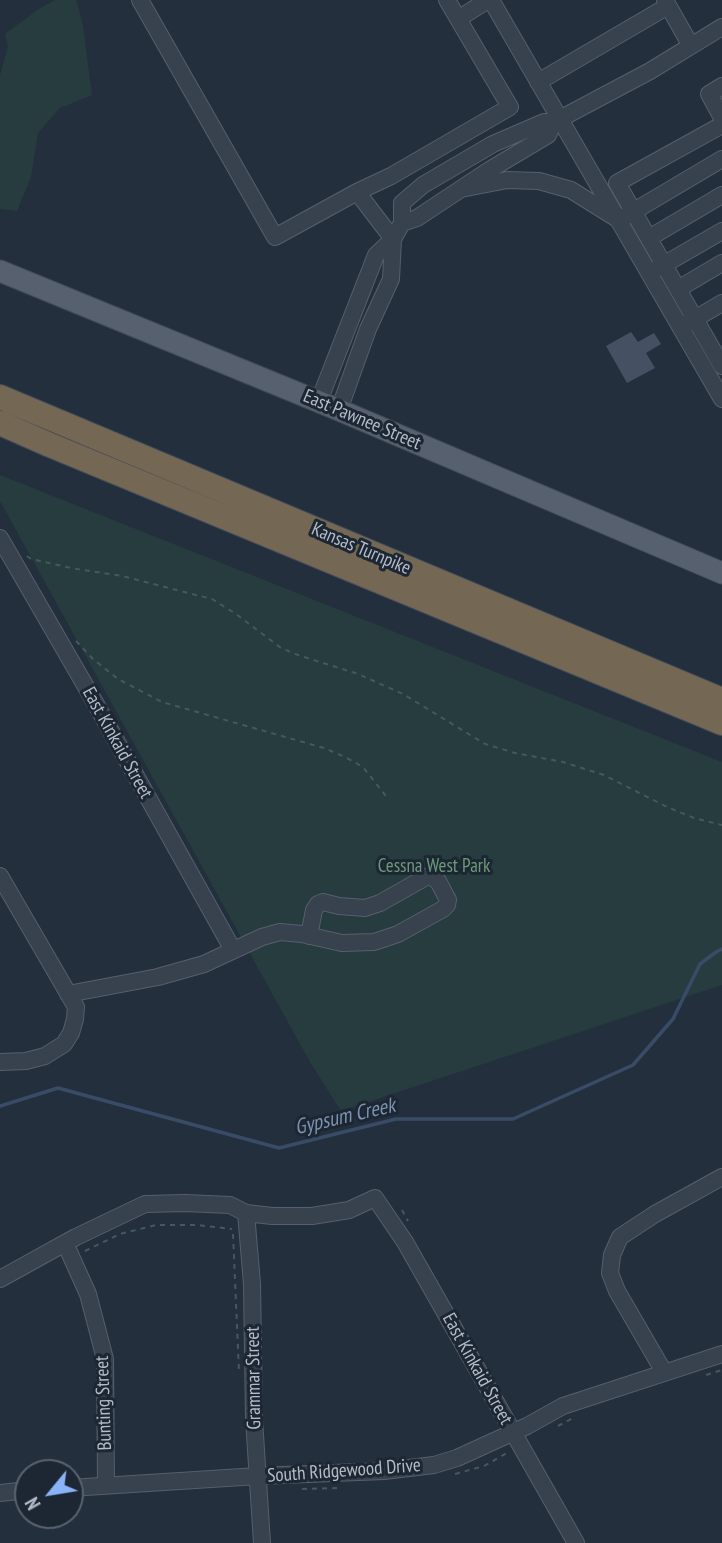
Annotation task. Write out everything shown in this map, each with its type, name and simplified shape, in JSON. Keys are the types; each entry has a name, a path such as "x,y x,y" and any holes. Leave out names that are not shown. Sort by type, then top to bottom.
{"highway":[{"name":"Kansas Turnpike","path":"0,397 722,700"},
{"name":"Kansas Turnpike","path":"0,422 722,723"}],"main road":[{"name":"East Pawnee Street","path":"0,271 319,401 722,573"}],"street":[{"path":"140,0 275,237 356,191 391,176 510,107 447,0"},
{"path":"458,19 490,0 538,82 557,121 650,273 688,323 717,379 722,398"},
{"path":"538,82 666,3 691,46"},
{"path":"319,401 376,255 393,239 402,223 402,203 423,185 493,144 544,122 557,121 650,71 722,27"},
{"path":"722,86 709,94 722,118"},
{"path":"402,223 417,218 548,135 557,121"},
{"path":"722,125 617,183 678,289 688,323 716,341 722,366"},
{"path":"619,220 722,159"},
{"path":"461,189 508,180 539,181 571,190 619,220"},
{"path":"340,410 368,330 391,279 393,239 356,191"},
{"path":"649,238 722,195"},
{"path":"650,273 722,231"},
{"path":"678,289 722,264"},
{"path":"688,323 722,303"},
{"name":"East Kinkaid Street","path":"0,538 233,950"},
{"path":"0,876 76,1007 71,1033 64,1044 46,1056 26,1061 0,1062"},
{"path":"68,994 158,977 204,964 262,937 280,932 342,943 374,942 398,934 443,909 448,900 438,881 426,877 380,903 365,908 323,902 314,910 309,936"},
{"path":"664,1372 617,1291 610,1273 612,1255 620,1237 722,1177"},
{"name":"East Kinkaid Street","path":"246,1213 312,1216 349,1210 375,1198 405,1242 576,1543"},
{"path":"0,1279 70,1240 145,1204 230,1205 246,1213"},
{"name":"Grammar Street","path":"246,1213 252,1284 254,1419 262,1543"},
{"name":"Bunting Street","path":"70,1240 105,1359 106,1485"},
{"name":"South Ridgewood Drive","path":"84,1487 384,1471 435,1465 457,1458 563,1406 722,1354"}],"path":[{"path":"25,555 31,559 122,576 212,599 281,648 358,674 404,694 485,744 563,762 604,775 667,807 722,825"},
{"path":"76,641 118,679 162,702 324,748 345,757 363,767 389,800"},
{"path":"402,1210 409,1222"},
{"path":"70,1240 84,1252 120,1234 156,1225 197,1225 233,1229 239,1374"},
{"path":"696,1378 722,1370"},
{"path":"556,1426 580,1415"}],"green space":[{"path":"55,0 76,0 83,25 92,95 60,108 38,133 31,177 17,211 0,209 0,75 8,46 5,34"},
{"name":"Cessna West Park","path":"0,475 722,762 722,985 341,1111 310,1062 0,501"}],"building":[{"path":"631,332 638,342 654,333 661,344 646,353 655,368 627,383 606,346"}],"waterway":[{"name":"Gypsum Creek","path":"0,1106 58,1088 279,1148 396,1119 513,1119 633,1065 673,1019 700,964 722,949"}]}
